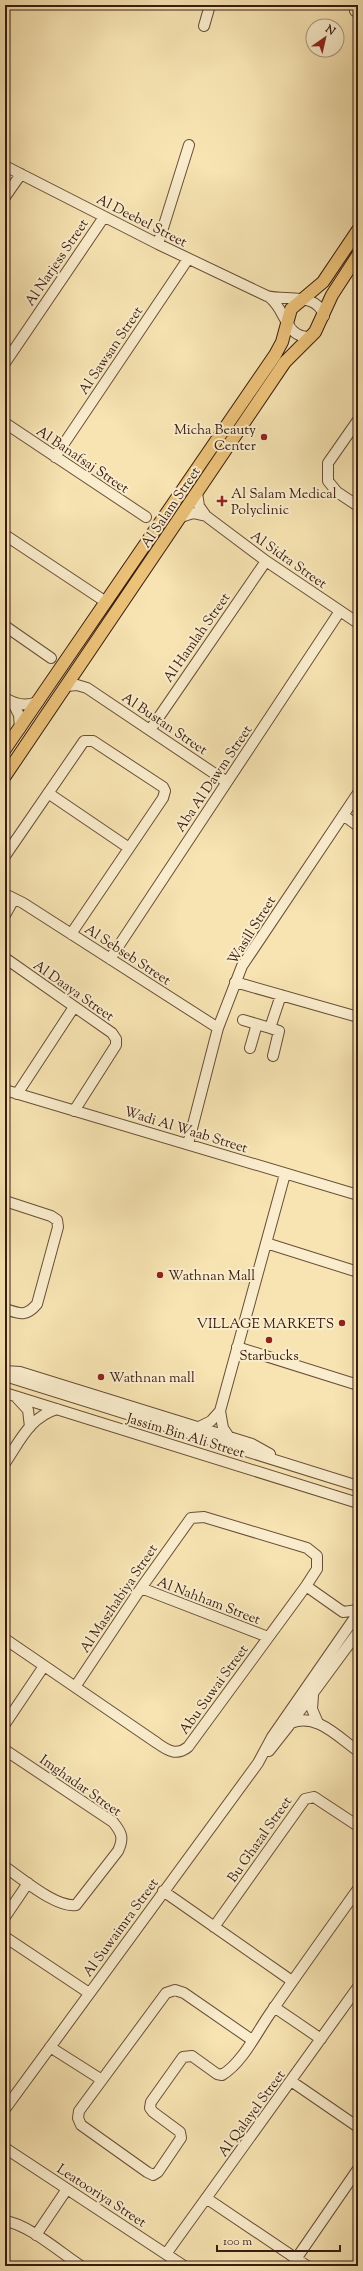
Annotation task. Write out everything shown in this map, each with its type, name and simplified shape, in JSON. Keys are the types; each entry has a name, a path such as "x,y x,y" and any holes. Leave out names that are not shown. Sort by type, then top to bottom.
{"main road":[{"name":"Al Salam Street","path":"5,749 275,355 284,336 285,323 291,309 323,282 358,230"},
{"name":"Al Salam Street","path":"5,776 285,362 311,337 324,316 332,295 358,255"}],"street":[{"path":"204,26 210,5"},
{"path":"158,244 189,145"},
{"name":"Al Deebel Street","path":"5,166 188,259 267,296 285,300 301,299 315,303 321,309 324,316"},
{"path":"5,197 21,174"},
{"name":"Al Narjess Street","path":"5,363 104,217"},
{"name":"Al Sawsan Street","path":"55,457 188,259"},
{"name":"Al Deebel Street","path":"267,296 281,310 285,323 295,333 311,337"},
{"path":"358,420 328,463 328,481 337,492 358,506"},
{"name":"Al Banafsaj Street","path":"5,423 146,517"},
{"name":"Al Sidra Street","path":"197,493 199,506 206,516 266,561 358,623"},
{"path":"181,517 193,513 206,516"},
{"path":"5,535 106,602"},
{"name":"Al Hamlah Street","path":"150,730 266,561"},
{"name":"Aba Al Dawm Street","path":"110,959 340,611"},
{"path":"5,626 51,658"},
{"path":"79,666 87,688"},
{"name":"Al Bustan Street","path":"66,686 77,685 87,688 227,782"},
{"path":"9,700 26,705 39,701"},
{"path":"9,700 18,715 20,729"},
{"path":"5,856 81,743 88,740 163,788 165,794 164,798 71,934"},
{"path":"48,792 129,848"},
{"name":"Wasill Street","path":"188,1144 218,1028 242,966 358,793"},
{"path":"343,815 358,826"},
{"name":"Al Sebseb Street","path":"5,886 14,898 218,1028"},
{"path":"5,915 14,898"},
{"name":"Al Daaya Street","path":"5,958 74,1006 112,1034 116,1039 116,1045 74,1111"},
{"path":"236,982 358,1017"},
{"path":"270,1028 281,995"},
{"path":"17,1094 74,1006"},
{"path":"243,1020 279,1030 273,1056"},
{"path":"250,1048 256,1024"},
{"name":"Wadi Al Waab Street","path":"5,1090 358,1195"},
{"path":"230,1437 223,1428 220,1411 285,1174"},
{"path":"5,1201 50,1216 57,1220 58,1227 37,1304 30,1312 21,1314 5,1309"},
{"path":"266,1243 358,1272"},
{"path":"237,1347 358,1385"},
{"path":"5,1371 20,1372 230,1437 258,1447 276,1460"},
{"name":"Jassim Bin Ali Street","path":"5,1376 358,1486"},
{"path":"10,1394 28,1410 30,1427"},
{"name":"Jassim Bin Ali Street","path":"10,1394 358,1503"},
{"path":"5,1463 38,1417 57,1409"},
{"path":"199,1428 211,1421 220,1411"},
{"name":"Abu Suwai Street","path":"5,1639 166,1750 175,1753 182,1752 188,1747 306,1586 317,1568 317,1556 307,1548 201,1516 191,1518 185,1524"},
{"name":"Al Maszhabiya Street","path":"75,1687 185,1524"},
{"path":"306,1586 343,1612 358,1610"},
{"name":"Al Nahham Street","path":"141,1588 268,1637"},
{"path":"343,1612 346,1631"},
{"name":"Al Suwaimra Street","path":"258,1763 272,1737 358,1614"},
{"name":"Al Suwaimra Street","path":"5,2109 163,1891 258,1763 292,1723 358,1632"},
{"path":"5,1724 44,1666"},
{"path":"313,1694 312,1709 318,1723"},
{"path":"292,1723 308,1720 318,1723 358,1751"},
{"name":"Imghadar Street","path":"5,1750 113,1822 121,1832 123,1841 118,1851 76,1905 69,1906 58,1903 5,1867"},
{"name":"Bu Ghazal Street","path":"214,1927 305,1799 314,1797 358,1826"},
{"path":"5,1917 28,1883"},
{"path":"252,2040 184,1993 175,1990 166,1993 79,2111 78,2118 81,2125 152,2175 158,2172 181,2138 180,2132 153,2112 150,2108 152,2102 183,2057 192,2056 217,2074 222,2075 230,2070 252,2040 358,1888"},
{"path":"163,1891 292,1981"},
{"path":"5,1937 89,1993"},
{"name":"Al Qalayel Street","path":"166,2254 358,1988"},
{"path":"274,2007 321,2039"},
{"path":"50,2047 102,2080"},
{"path":"290,2081 358,2127"},
{"name":"Leatooriya Street","path":"5,2148 184,2266"},
{"path":"296,2259 358,2169"},
{"path":"36,2236 68,2189"},
{"path":"206,2198 307,2266"},
{"path":"5,2221 13,2222 81,2266"}],"place":[{"name":"Micha Beauty Center","path":"264,437"},
{"name":"Al Salam Medical Polyclinic","path":"222,501"},
{"name":"Wathnan Mall","path":"160,1275"},
{"name":"VILLAGE MARKETS","path":"342,1323"},
{"name":"Starbucks","path":"269,1340"},
{"name":"Wathnan mall","path":"101,1377"}]}
